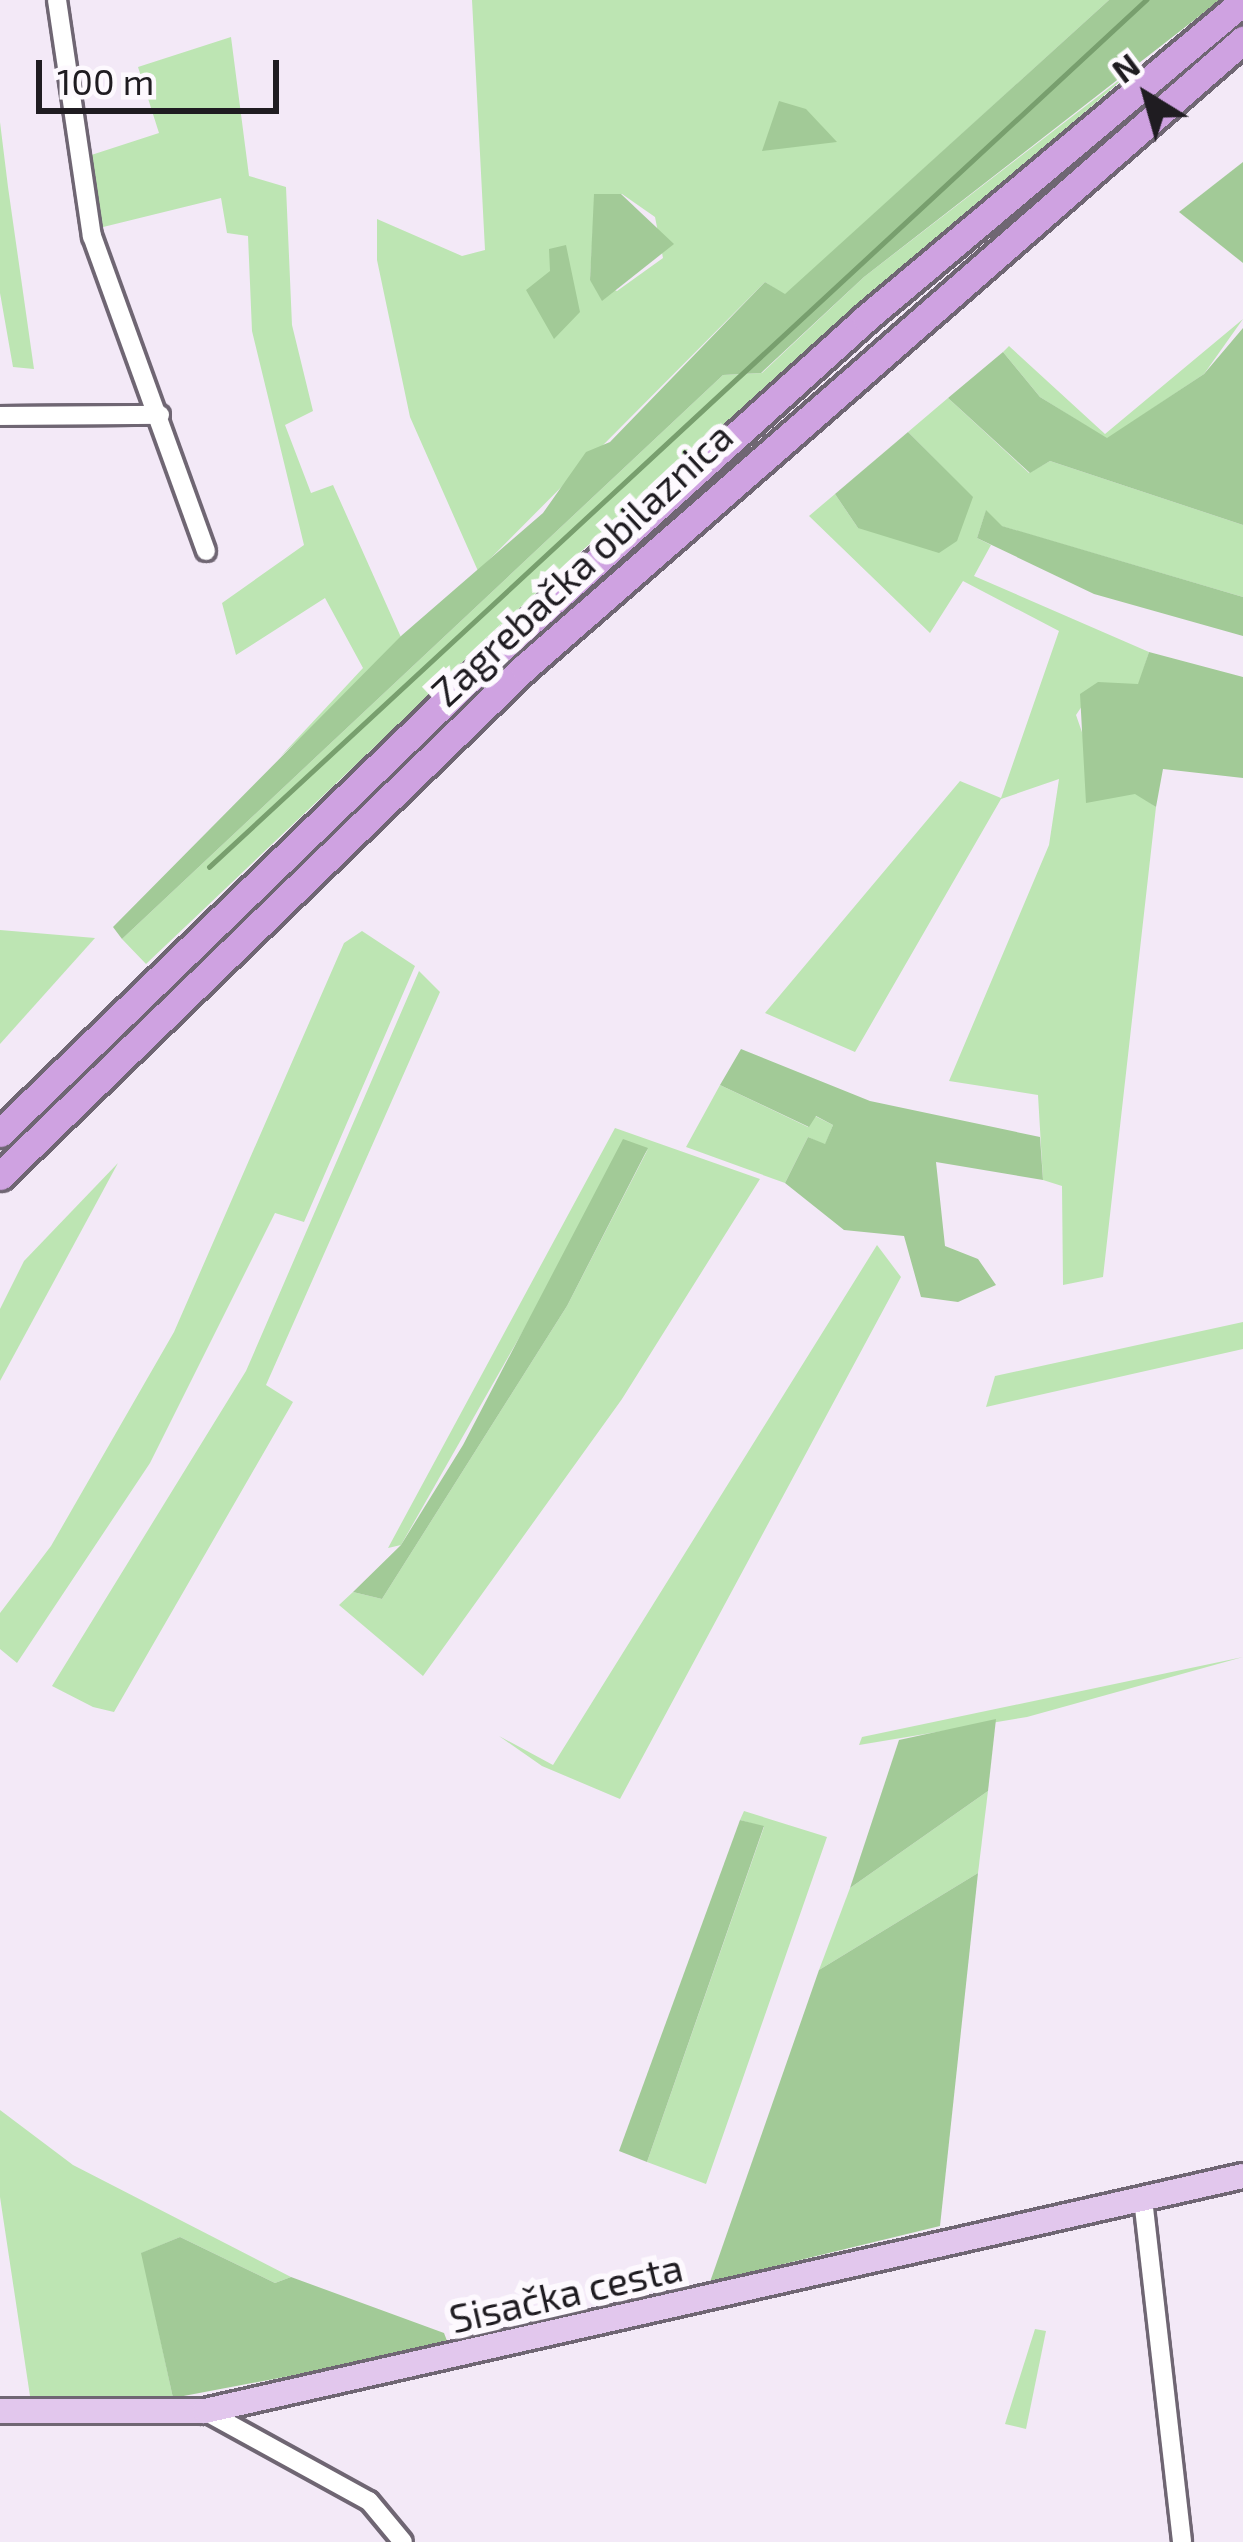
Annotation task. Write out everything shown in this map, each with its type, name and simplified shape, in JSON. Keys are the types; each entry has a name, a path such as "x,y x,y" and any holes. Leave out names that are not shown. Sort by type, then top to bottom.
{"highway":[{"name":"Zagrebačka obilaznica","path":"0,1133 595,562 1243,2"},
{"name":"Zagrebačka obilaznica","path":"0,1175 541,652 1243,40"}],"main road":[{"name":"Sisačka cesta","path":"0,2411 205,2411 1243,2176"}],"street":[{"path":"57,0 92,236 206,551"},
{"path":"0,416 160,415"},
{"path":"1143,2199 1182,2542"},
{"path":"205,2411 369,2501 403,2542"}],"green space":[{"path":"472,0 1109,0 785,295 765,282 478,571 410,417 377,260 377,219 462,256 485,250","holes":["595,194 622,194 655,217 663,258 617,291 590,280"]},
{"path":"1109,0 1220,0 864,277 761,373 723,375 122,939 113,927 401,636 543,513 586,452 610,442 765,282 785,294"},
{"path":"231,37 249,176 286,187 292,325 313,411 285,425 311,493 333,485 404,644 281,756 363,668 325,598 236,655 222,603 304,545 252,331 248,236 227,233 221,198 95,229 79,159 159,133 138,67"},
{"path":"1139,65 569,562 146,964 122,939 723,375 762,373 864,277"},
{"path":"779,101 806,109 837,142 762,151"},
{"path":"0,122 34,369 13,367 0,293"},
{"path":"1243,162 1243,263 1179,212"},
{"path":"594,194 621,194 674,244 602,301 590,280"},
{"path":"566,245 580,312 554,339 526,290 550,271 549,249"},
{"path":"1243,319 1204,374 1107,439 1040,397 1003,352 1009,346 1105,434"},
{"path":"1243,328 1243,525 1050,461 1030,473 948,398 1003,352 1040,397 1107,438 1204,374"},
{"path":"948,398 1029,473 1050,461 1243,525 1243,597 1001,526 986,511 977,538 991,545 974,576 1149,652 1139,684 1092,691 1076,715 1105,798 1136,793 1156,807 1103,1277 1063,1285 1062,1186 1043,1180 1038,1095 949,1081 1049,845 1059,779 1001,799 855,1052 765,1013 960,781 1001,798 1059,631 963,581 930,633 809,516 835,494 858,528 972,497 908,432"},
{"path":"908,432 973,497 957,541 939,553 858,528 835,494"},
{"path":"986,510 1002,526 1243,597 1243,636 1094,594 977,538"},
{"path":"1149,652 1243,677 1243,778 1163,769 1156,807 1135,794 1086,803 1080,694 1098,682 1138,684"},
{"path":"0,930 95,938 0,1044"},
{"path":"362,931 415,966 304,1222 275,1213 150,1463 17,1663 0,1649 0,1613 51,1546 174,1332 344,943"},
{"path":"419,971 440,992 266,1385 293,1402 114,1712 93,1707 52,1686 246,1371"},
{"path":"741,1049 870,1101 1040,1137 1043,1180 936,1162 945,1246 978,1259 996,1285 958,1302 921,1297 904,1236 844,1230 785,1183 808,1137 825,1144 833,1125 816,1116 809,1127 720,1085"},
{"path":"720,1085 808,1127 815,1116 833,1125 825,1145 808,1137 785,1183 686,1147"},
{"path":"615,1128 760,1179 622,1399 423,1676 339,1605 353,1592 382,1599 567,1306 648,1149 539,1303 401,1545 388,1548"},
{"path":"623,1139 648,1148 567,1306 382,1599 353,1592 401,1545 463,1445"},
{"path":"118,1163 0,1381 0,1309 24,1261"},
{"path":"877,1245 901,1277 620,1799 542,1766 499,1736 553,1765"},
{"path":"1243,1322 1243,1349 986,1407 995,1376"},
{"path":"1243,1657 1027,1717 859,1745 862,1737"},
{"path":"996,1719 988,1791 850,1888 899,1740"},
{"path":"988,1791 978,1873 819,1970 850,1888"},
{"path":"744,1811 827,1837 706,2184 647,2162 764,1827 740,1820"},
{"path":"740,1820 764,1826 647,2162 619,2151"},
{"path":"978,1873 940,2226 710,2282 819,1970"},
{"path":"0,2110 73,2165 291,2277 275,2283 180,2237 142,2253 173,2398 30,2396 0,2197"},
{"path":"180,2237 275,2283 291,2277 444,2333 449,2346 173,2398 141,2253"},
{"path":"1035,2329 1046,2331 1026,2429 1005,2424"}],"waterway":[{"path":"209,867 1146,0"}]}
